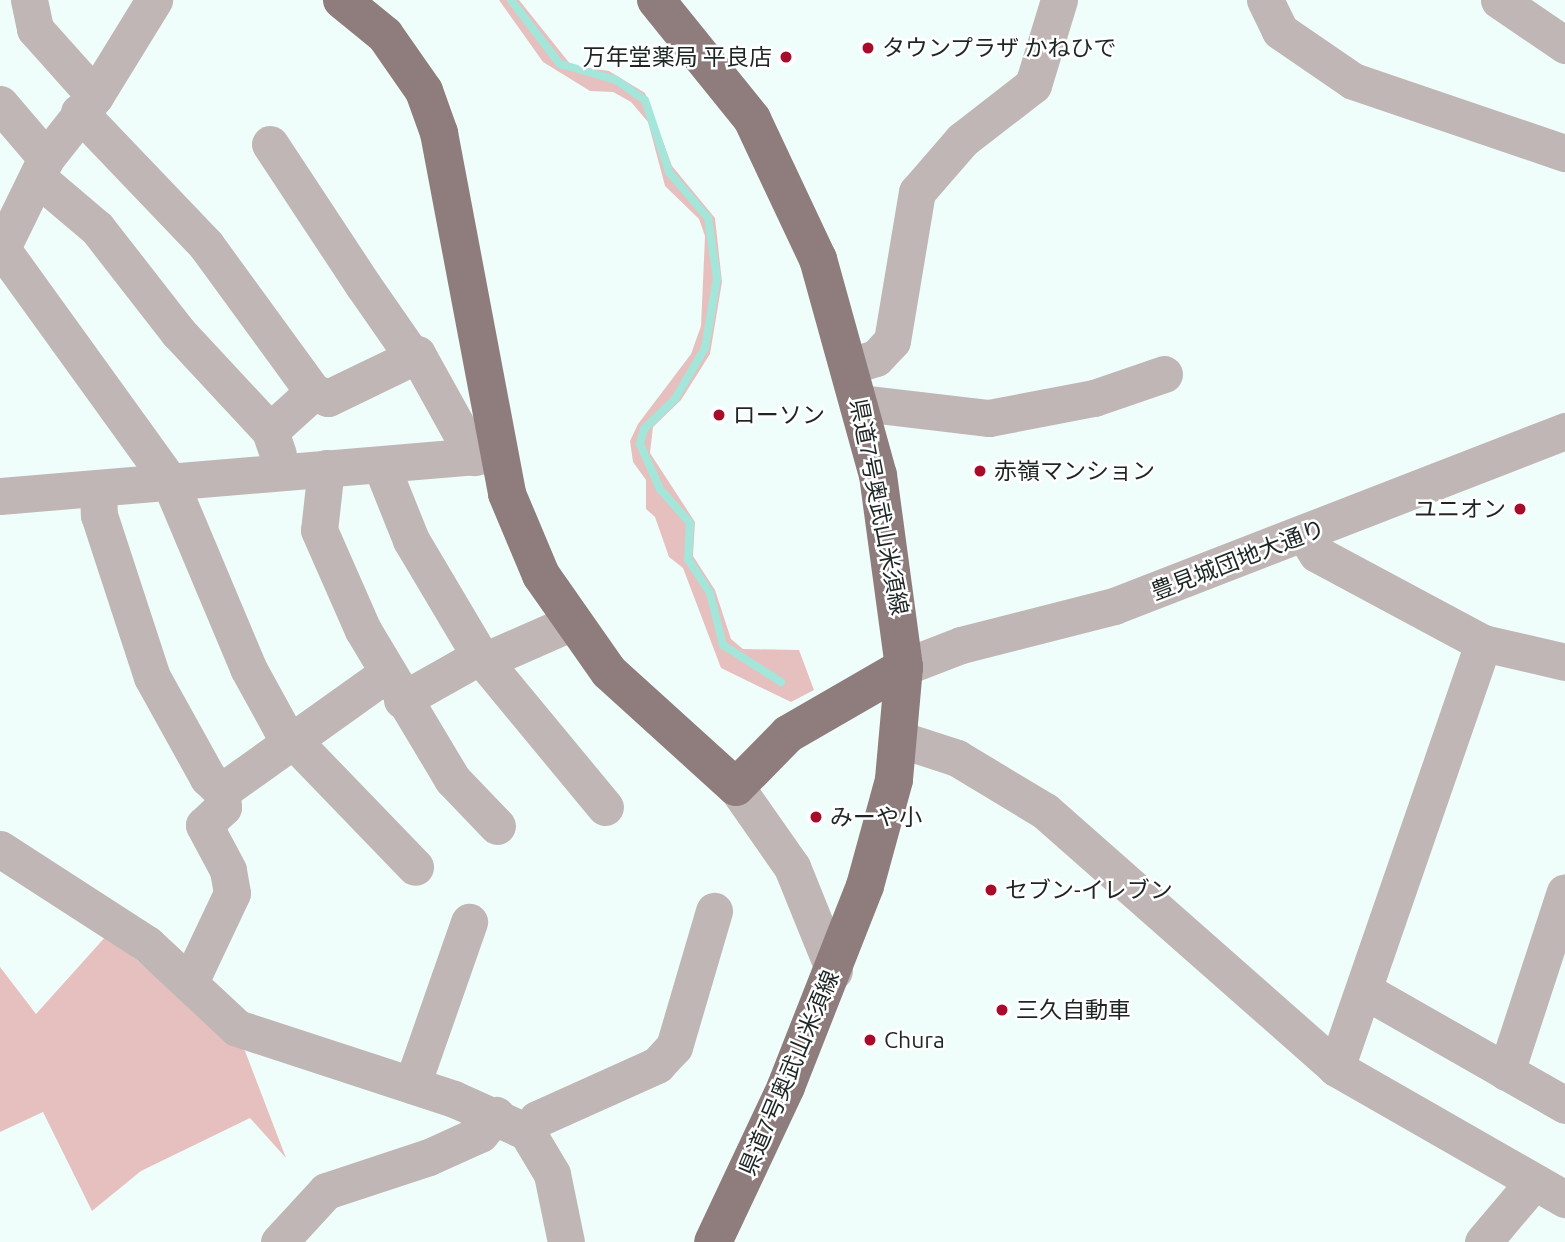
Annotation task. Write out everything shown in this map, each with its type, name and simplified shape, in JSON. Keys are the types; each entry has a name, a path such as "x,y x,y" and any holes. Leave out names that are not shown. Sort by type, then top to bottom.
{"main road":[{"path":"342,0 409,63 439,133 486,455 517,525 570,623 609,672 736,787 788,734 904,667"},
{"name":"県道7号奥武山米須線","path":"656,0 727,81 771,153 818,259 861,402 892,553 904,667 899,739 881,835 834,971 713,1242"}],"street":[{"path":"0,496 98,490 486,455 417,354 328,398 313,393 206,245 87,104 35,29 29,0"},
{"path":"154,0 43,169 1,251 170,482 248,668 295,744 415,867"},
{"path":"851,366 876,358 892,341 917,192 962,140 1033,85 1059,0"},
{"path":"1265,0 1280,31 1353,81 1565,153"},
{"path":"1499,0 1565,45"},
{"path":"0,104 43,169 97,228 178,332 270,431 281,472"},
{"path":"270,144 413,357"},
{"path":"861,402 989,418 1094,398 1164,374"},
{"path":"270,431 313,393"},
{"name":"豊見城団地大通り","path":"904,667 961,645 1115,606 1305,535 1565,431"},
{"path":"381,465 411,540 482,659 605,807"},
{"path":"326,468 319,530 394,687 452,779 497,826"},
{"path":"98,490 106,539 152,677 208,778 222,791 223,807 204,825 228,870 232,893 190,982"},
{"path":"1305,535 1317,554 1483,643 1565,663"},
{"path":"222,791 295,744 394,687 482,659 570,623"},
{"path":"1336,1068 1367,992 1483,643"},
{"path":"899,739 957,758 1072,830 1336,1068 1532,1184 1565,1199"},
{"path":"736,787 792,867 834,971"},
{"path":"0,849 147,944 237,1028 412,1085 511,1123 552,1174 566,1242"},
{"path":"1506,1072 1565,892"},
{"path":"279,1242 326,1191 429,1157 480,1133 511,1123 537,1119 657,1065 674,1047 714,911"},
{"path":"412,1085 469,922"},
{"path":"1367,992 1565,1105"},
{"path":"1483,1242 1532,1184"}],"shaded area":[{"path":"499,0 519,0 571,65 609,71 645,93 672,166 715,218 722,282 710,354 681,400 653,427 650,453 695,522 693,556 715,590 731,639 743,649 799,650 814,690 791,702 721,668 683,568 669,557 655,517 646,509 646,480 633,462 630,441 638,424 691,354 701,326 705,236 699,219 665,186 648,122 631,102 613,92 590,91 543,62"},
{"path":"107,935 245,1051 286,1158 250,1118 141,1171 92,1211 43,1112 0,1132 0,967 36,1014"}],"waterway":[{"path":"511,0 560,64 616,80 645,100 669,172 708,218 717,278 705,348 675,399 644,429 640,444 660,489 690,523 688,559 710,593 723,645 781,682"}],"place":[{"name":"タウンプラザ かねひで","path":"868,48"},
{"name":"万年堂薬局 平良店","path":"786,57"},
{"name":"ローソン","path":"719,415"},
{"name":"赤嶺マンション","path":"980,471"},
{"name":"ユニオン","path":"1520,509"},
{"name":"みーや小","path":"816,817"},
{"name":"セブン-イレブン","path":"991,890"},
{"name":"三久自動車","path":"1002,1010"},
{"name":"Chura","path":"870,1040"}]}
